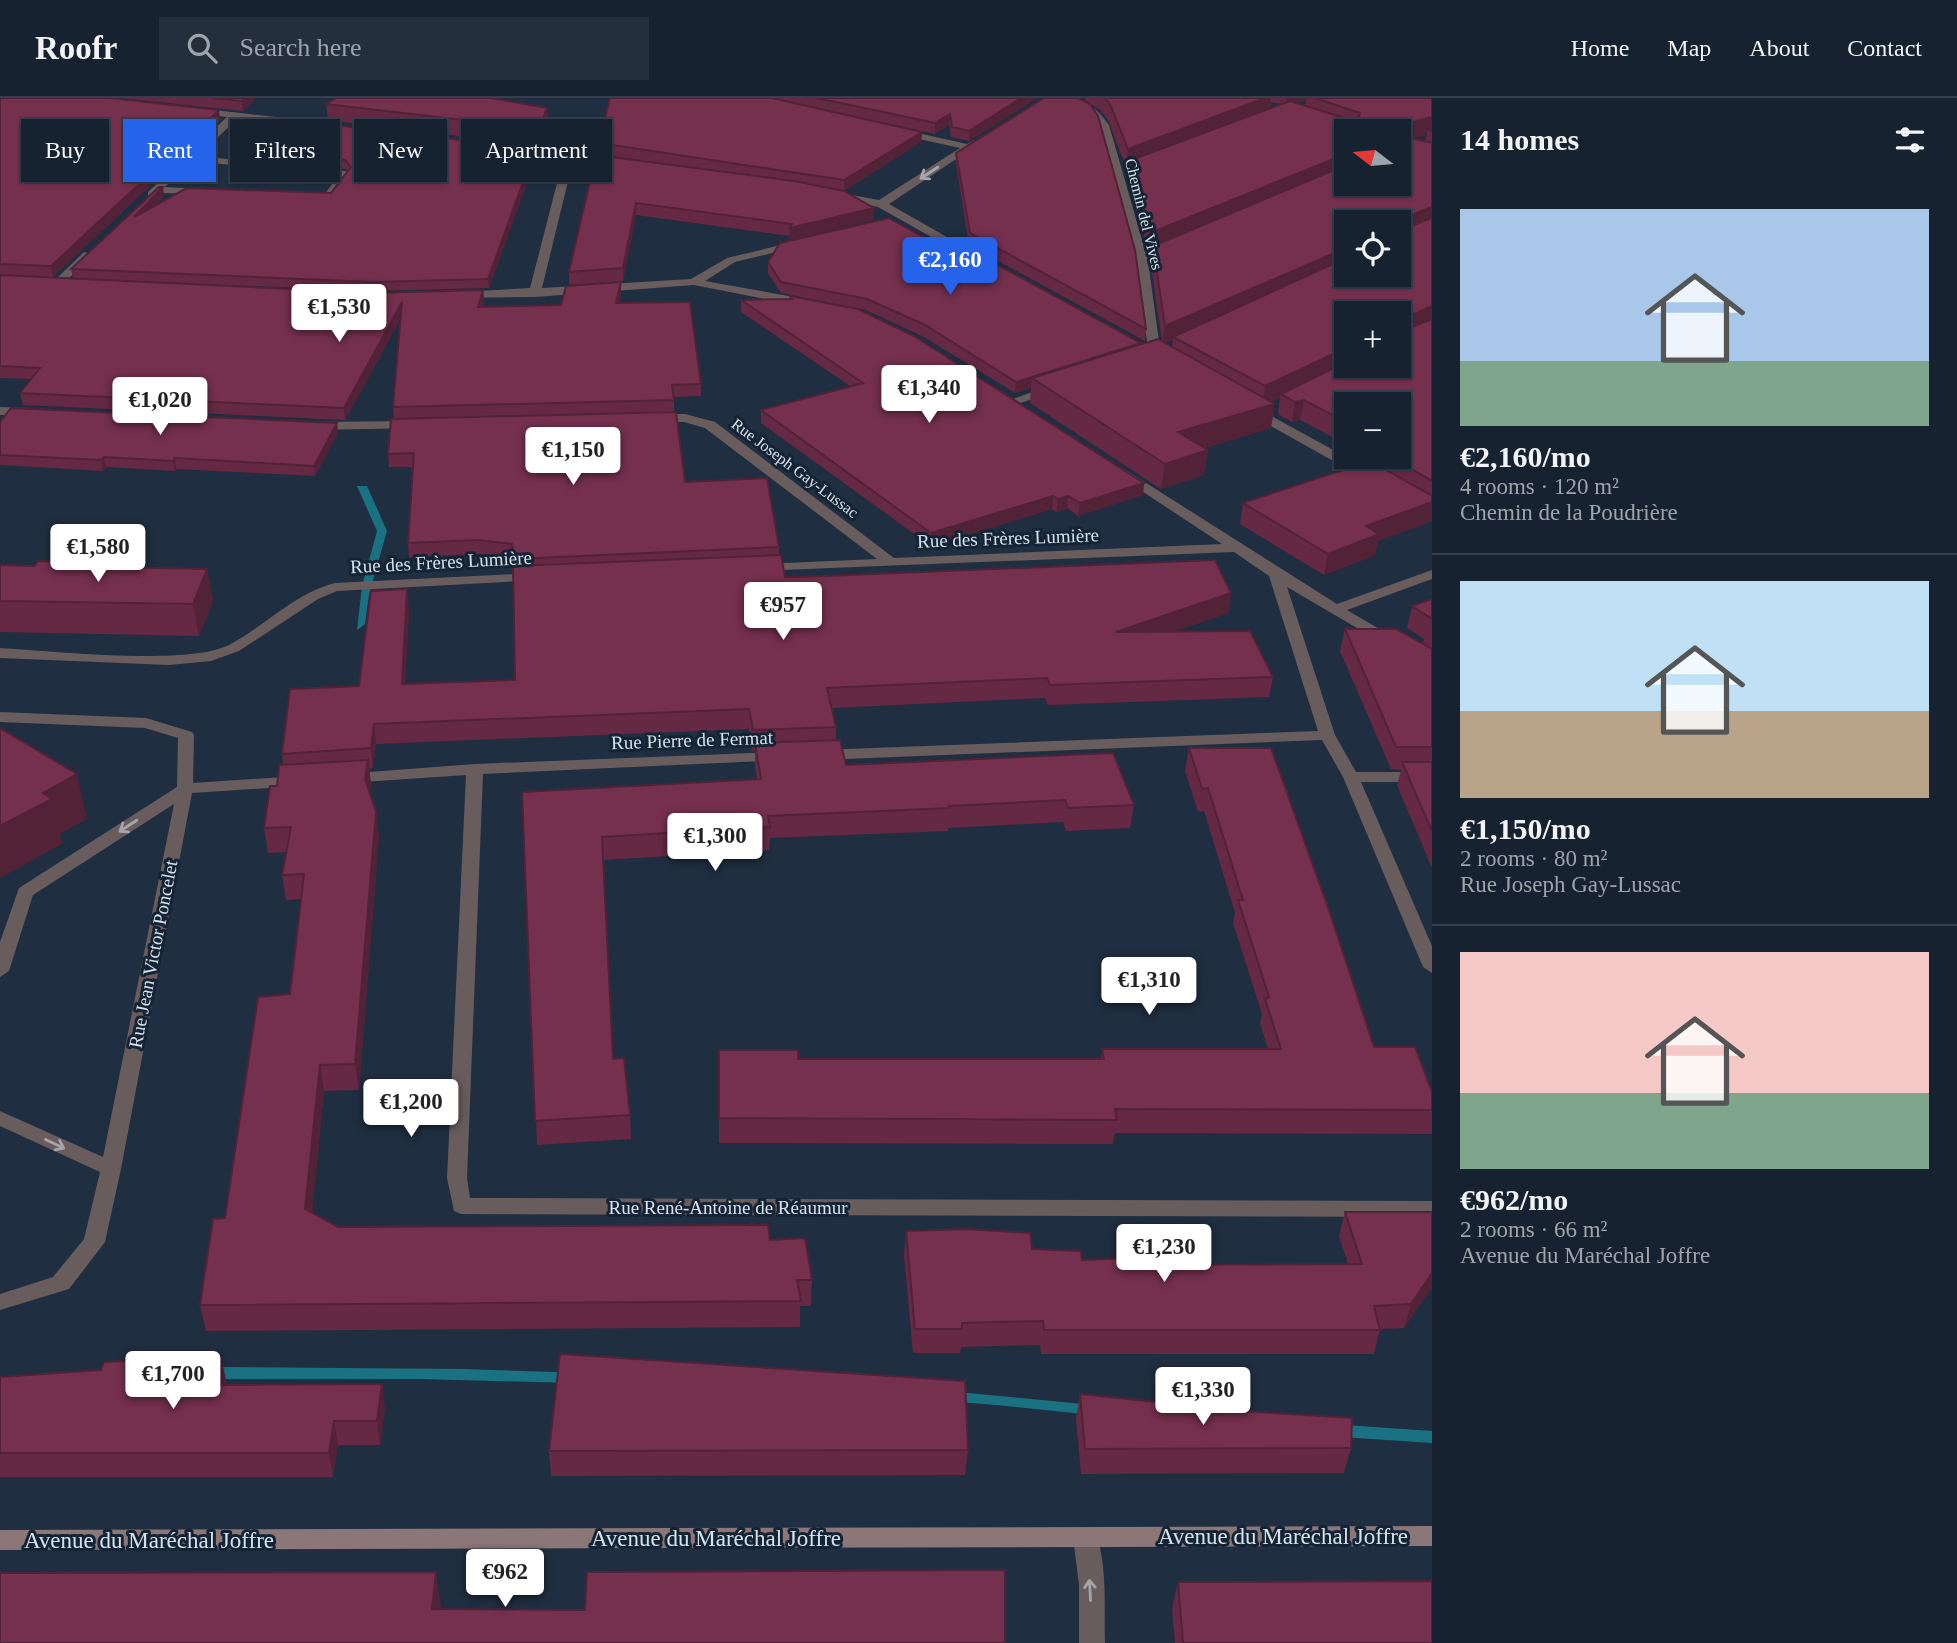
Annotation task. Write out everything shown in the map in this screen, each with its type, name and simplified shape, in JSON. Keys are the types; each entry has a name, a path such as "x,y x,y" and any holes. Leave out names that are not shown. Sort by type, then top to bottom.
{"main road":[{"name":"Avenue du Maréchal Joffre","path":"0,1540 1432,1536"}],"street":[{"name":"Chemin del Vives","path":"1069,98 1094,111 1104,125 1142,261 1155,356"},
{"path":"1080,103 1096,98"},
{"path":"184,110 341,128"},
{"path":"216,134 235,116"},
{"path":"889,130 969,147"},
{"path":"881,204 980,140"},
{"path":"216,161 345,174 327,198 300,197"},
{"path":"612,163 622,164"},
{"path":"1120,175 1133,170"},
{"path":"146,199 164,182"},
{"path":"535,293 563,182"},
{"path":"156,190 222,193"},
{"path":"818,192 881,204 1007,275"},
{"path":"888,223 908,218"},
{"path":"694,282 731,260 810,242"},
{"path":"72,284 52,283 98,246"},
{"path":"1142,261 1154,255"},
{"path":"453,296 694,282 814,305"},
{"path":"1002,394 1020,405 1065,384"},
{"path":"1238,401 1268,411 1390,488"},
{"path":"0,411 41,413"},
{"name":"Rue Joseph Gay-Lussac","path":"634,418 685,418 710,425 890,562"},
{"path":"300,425 341,427 425,424"},
{"path":"1115,467 1276,574 1432,667"},
{"name":"Rue des Frères Lumière","path":"740,569 1239,548"},
{"path":"1276,574 1327,735 1351,777 1432,967"},
{"path":"1337,609 1432,574"},
{"name":"Rue des Frères Lumière","path":"0,653 169,660 211,656 234,649 313,596 335,587 552,576"},
{"name":"Rue Jean Victor Poncelet","path":"0,718 146,723 186,735 186,789 111,1169 94,1242 61,1283 0,1302"},
{"name":"Rue Pierre de Fermat","path":"337,779 475,769 1327,735"},
{"name":"Rue René-Antoine de Réaumur","path":"475,769 457,1178 461,1206 1432,1209"},
{"path":"1351,777 1432,777"},
{"path":"0,971 25,892 186,789 309,780"},
{"path":"0,1118 111,1169"},
{"path":"1085,1537 1091,1585 1092,1643"}],"water":[{"path":"357,486 367,486 387,531 369,594 365,624 357,630 362,586 377,531"},
{"path":"219,1367 464,1369 709,1377 927,1389 1186,1414 1432,1431 1432,1443 1236,1430 996,1405 796,1389 420,1379 156,1379"}],"building":[{"path":"0,98 109,98 219,110 209,119 123,119 123,182 141,182 51,266 0,264"},
{"path":"214,98 245,98 242,101"},
{"path":"336,98 491,98 547,108 543,119 461,120 326,104"},
{"path":"610,98 772,98 922,132 844,180 612,145 612,119 605,119"},
{"path":"817,98 1021,98 969,131 952,127 950,114 935,123"},
{"path":"1044,98 1078,98 1090,104 1098,116 1135,250 1146,329 970,233 956,153"},
{"path":"1105,98 1265,98 1128,149"},
{"path":"1315,98 1432,98 1432,117 1411,123 1411,119 1348,119 1359,117 1360,113"},
{"path":"1290,101 1348,119 1334,119 1334,159 1150,233 1131,160"},
{"path":"340,126 354,127 354,182 447,182 447,139 461,140 461,182 523,182 488,279 373,282 71,269 159,187 163,187 134,217 187,188 331,193 351,167 345,160 340,159"},
{"path":"1411,138 1432,143 1432,207 1411,215 1411,210 1334,210 1334,253 1165,326 1153,246 1334,170 1334,196 1411,196"},
{"path":"612,157 794,181 844,191 874,208 790,228 792,224 636,203 623,268 569,272 590,182 612,182"},
{"path":"889,218 975,266 972,251 1141,343 1016,382 925,325 867,299 781,282 768,262 780,243"},
{"path":"1432,218 1432,306 1411,315 1411,301 1334,301 1334,354 1265,386 1173,337 1334,263 1334,287 1411,287 1411,226"},
{"path":"0,275 373,293 483,290 478,307 561,305 566,286 621,282 616,303 690,302 701,384 672,385 674,400 393,407 402,302 344,408 20,393 40,368 0,366"},
{"path":"790,296 858,309 914,336 1144,483 1080,503 1068,496 1058,499 1053,496 931,533 761,410 863,383 741,300 792,299"},
{"path":"1432,319 1432,481 1411,469 1411,392 1334,392 1334,416 1304,400 1295,402 1281,394 1334,368 1334,378 1411,378 1411,328"},
{"path":"1158,339 1275,404 1178,432 1208,450 1165,464 1032,378"},
{"path":"11,408 337,423 314,466 175,458 173,461 104,457 101,460 0,455 0,422"},
{"path":"676,412 685,482 767,478 779,547 513,559 512,544 477,540 408,543 414,453 388,454 391,419"},
{"path":"1346,469 1384,469 1432,496 1432,502 1366,526 1379,534 1328,554 1243,503"},
{"path":"781,555 785,577 1215,560 1231,593 1116,632 1250,631 1273,677 1050,685 1047,678 827,688 836,727 753,730 749,709 374,724 371,748 282,754 290,689 359,686 371,591 407,589 402,684 515,680 513,566"},
{"path":"38,561 107,562 106,567 207,569 193,604 0,601 0,565 34,566"},
{"path":"1432,599 1432,619 1412,606"},
{"path":"1345,629 1396,629 1432,649 1432,747 1396,747"},
{"path":"0,728 77,774 43,793 52,799 0,826"},
{"path":"840,740 846,765 1113,753 1134,805 1068,808 1065,800 768,816 770,827 602,837 613,1059 624,1058 630,1115 535,1121 522,792 761,779 755,743"},
{"path":"1189,748 1271,748 1374,1047 1415,1047 1432,1092 1432,1110 1115,1109 1117,1120 719,1118 719,1050 798,1050 798,1059 1104,1059 1102,1049 1281,1049 1265,999 1269,997 1238,900 1243,900 1208,788 1202,789"},
{"path":"368,760 365,779 376,812 355,1064 320,1065 305,1209 338,1227 768,1225 770,1240 805,1238 812,1280 797,1280 801,1301 200,1305 213,1219 225,1218 258,997 290,994 304,874 282,875 291,827 264,828 270,786 277,786 279,765"},
{"path":"1402,762 1432,762 1432,831"},
{"path":"1345,1212 1432,1212 1432,1273 1411,1304 1374,1306 1380,1330 1044,1330 1043,1321 962,1323 962,1329 915,1329 906,1231 967,1229 1030,1233 1032,1249 1081,1251 1082,1260 1135,1258 1138,1265 1362,1264"},
{"path":"560,1354 965,1381 968,1450 549,1451"},
{"path":"221,1357 215,1385 382,1384 377,1421 334,1421 329,1453 0,1453 0,1377 101,1370 104,1362"},
{"path":"1080,1394 1242,1411 1352,1418 1351,1448 1085,1449"},
{"path":"1005,1570 1005,1643 0,1643 0,1573 436,1572 432,1609 585,1610 587,1572"},
{"path":"1432,1581 1432,1643 1183,1643 1178,1582"}]}
